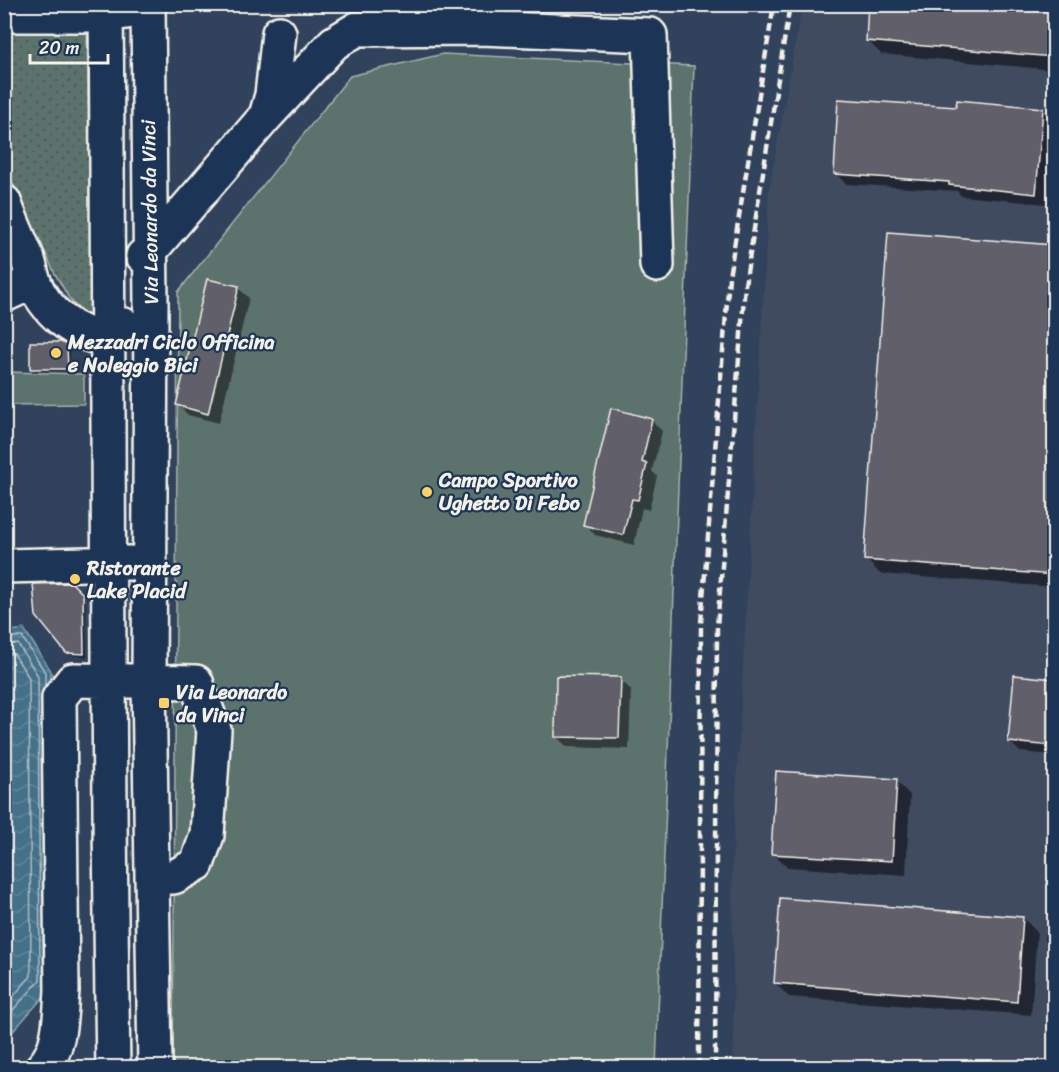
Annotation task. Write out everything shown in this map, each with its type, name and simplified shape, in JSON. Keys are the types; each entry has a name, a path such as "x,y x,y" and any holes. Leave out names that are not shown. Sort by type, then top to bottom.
{"street":[{"path":"4,15 130,11 140,4"},
{"name":"Via Leonardo da Vinci","path":"148,4 151,250 149,680 155,1068"},
{"path":"106,10 109,338 107,564 113,1068"},
{"path":"108,237 115,254 123,260 137,260 151,250 266,116 334,43 357,29 519,30 650,35 657,265"},
{"path":"266,116 272,95 279,33"},
{"path":"4,202 28,260 34,281 62,321 92,337 109,338 151,303"},
{"path":"4,295 34,281"},
{"path":"4,566 150,563"},
{"path":"42,1068 48,1062 57,1038 62,991 59,698 73,680 196,682 213,730 207,836 197,864 174,877 152,868 109,858"}],"shaded area":[{"path":"802,5 1054,5 1054,1067 734,1068 732,868 769,190"}],"green space":[{"path":"87,23 91,323 69,298 55,274 5,166 4,27"},
{"name":"Campo Sportivo Ughetto Di Febo","path":"443,54 694,66 656,1067 173,1068 178,292 350,76"},
{"path":"4,243 19,274 4,281"},
{"path":"5,372 84,374 84,404 5,405"}],"water":[{"path":"24,629 51,671 53,986 9,1036 5,1036 5,632"}],"building":[{"path":"868,4 1054,4 1054,57 866,41"},
{"path":"838,99 956,107 957,100 1043,108 1036,194 949,185 949,182 834,174"},
{"path":"888,232 1054,245 1054,575 864,560"},
{"path":"207,279 239,286 208,414 176,405"},
{"path":"30,342 61,342 67,345 68,369 30,369"},
{"path":"611,408 652,419 642,462 647,464 638,500 632,499 623,535 583,525"},
{"path":"72,583 83,594 84,654 66,653 36,616 33,584"},
{"path":"1014,675 1054,679 1054,746 1008,742"},
{"path":"556,676 621,677 619,738 555,737"},
{"path":"776,771 897,779 892,861 771,854"},
{"path":"780,898 1023,917 1017,1002 774,983"}],"railway":[{"path":"699,1068 701,623 729,277 774,4"},
{"path":"715,1068 717,627 745,285 790,4"}],"place":[{"name":"Mezzadri Ciclo Officina e Noleggio Bici","path":"56,353"},
{"name":"Campo Sportivo Ughetto Di Febo","path":"427,492"},
{"name":"Ristorante Lake Placid","path":"75,579"},
{"name":"Via Leonardo da Vinci","path":"164,703"}]}
